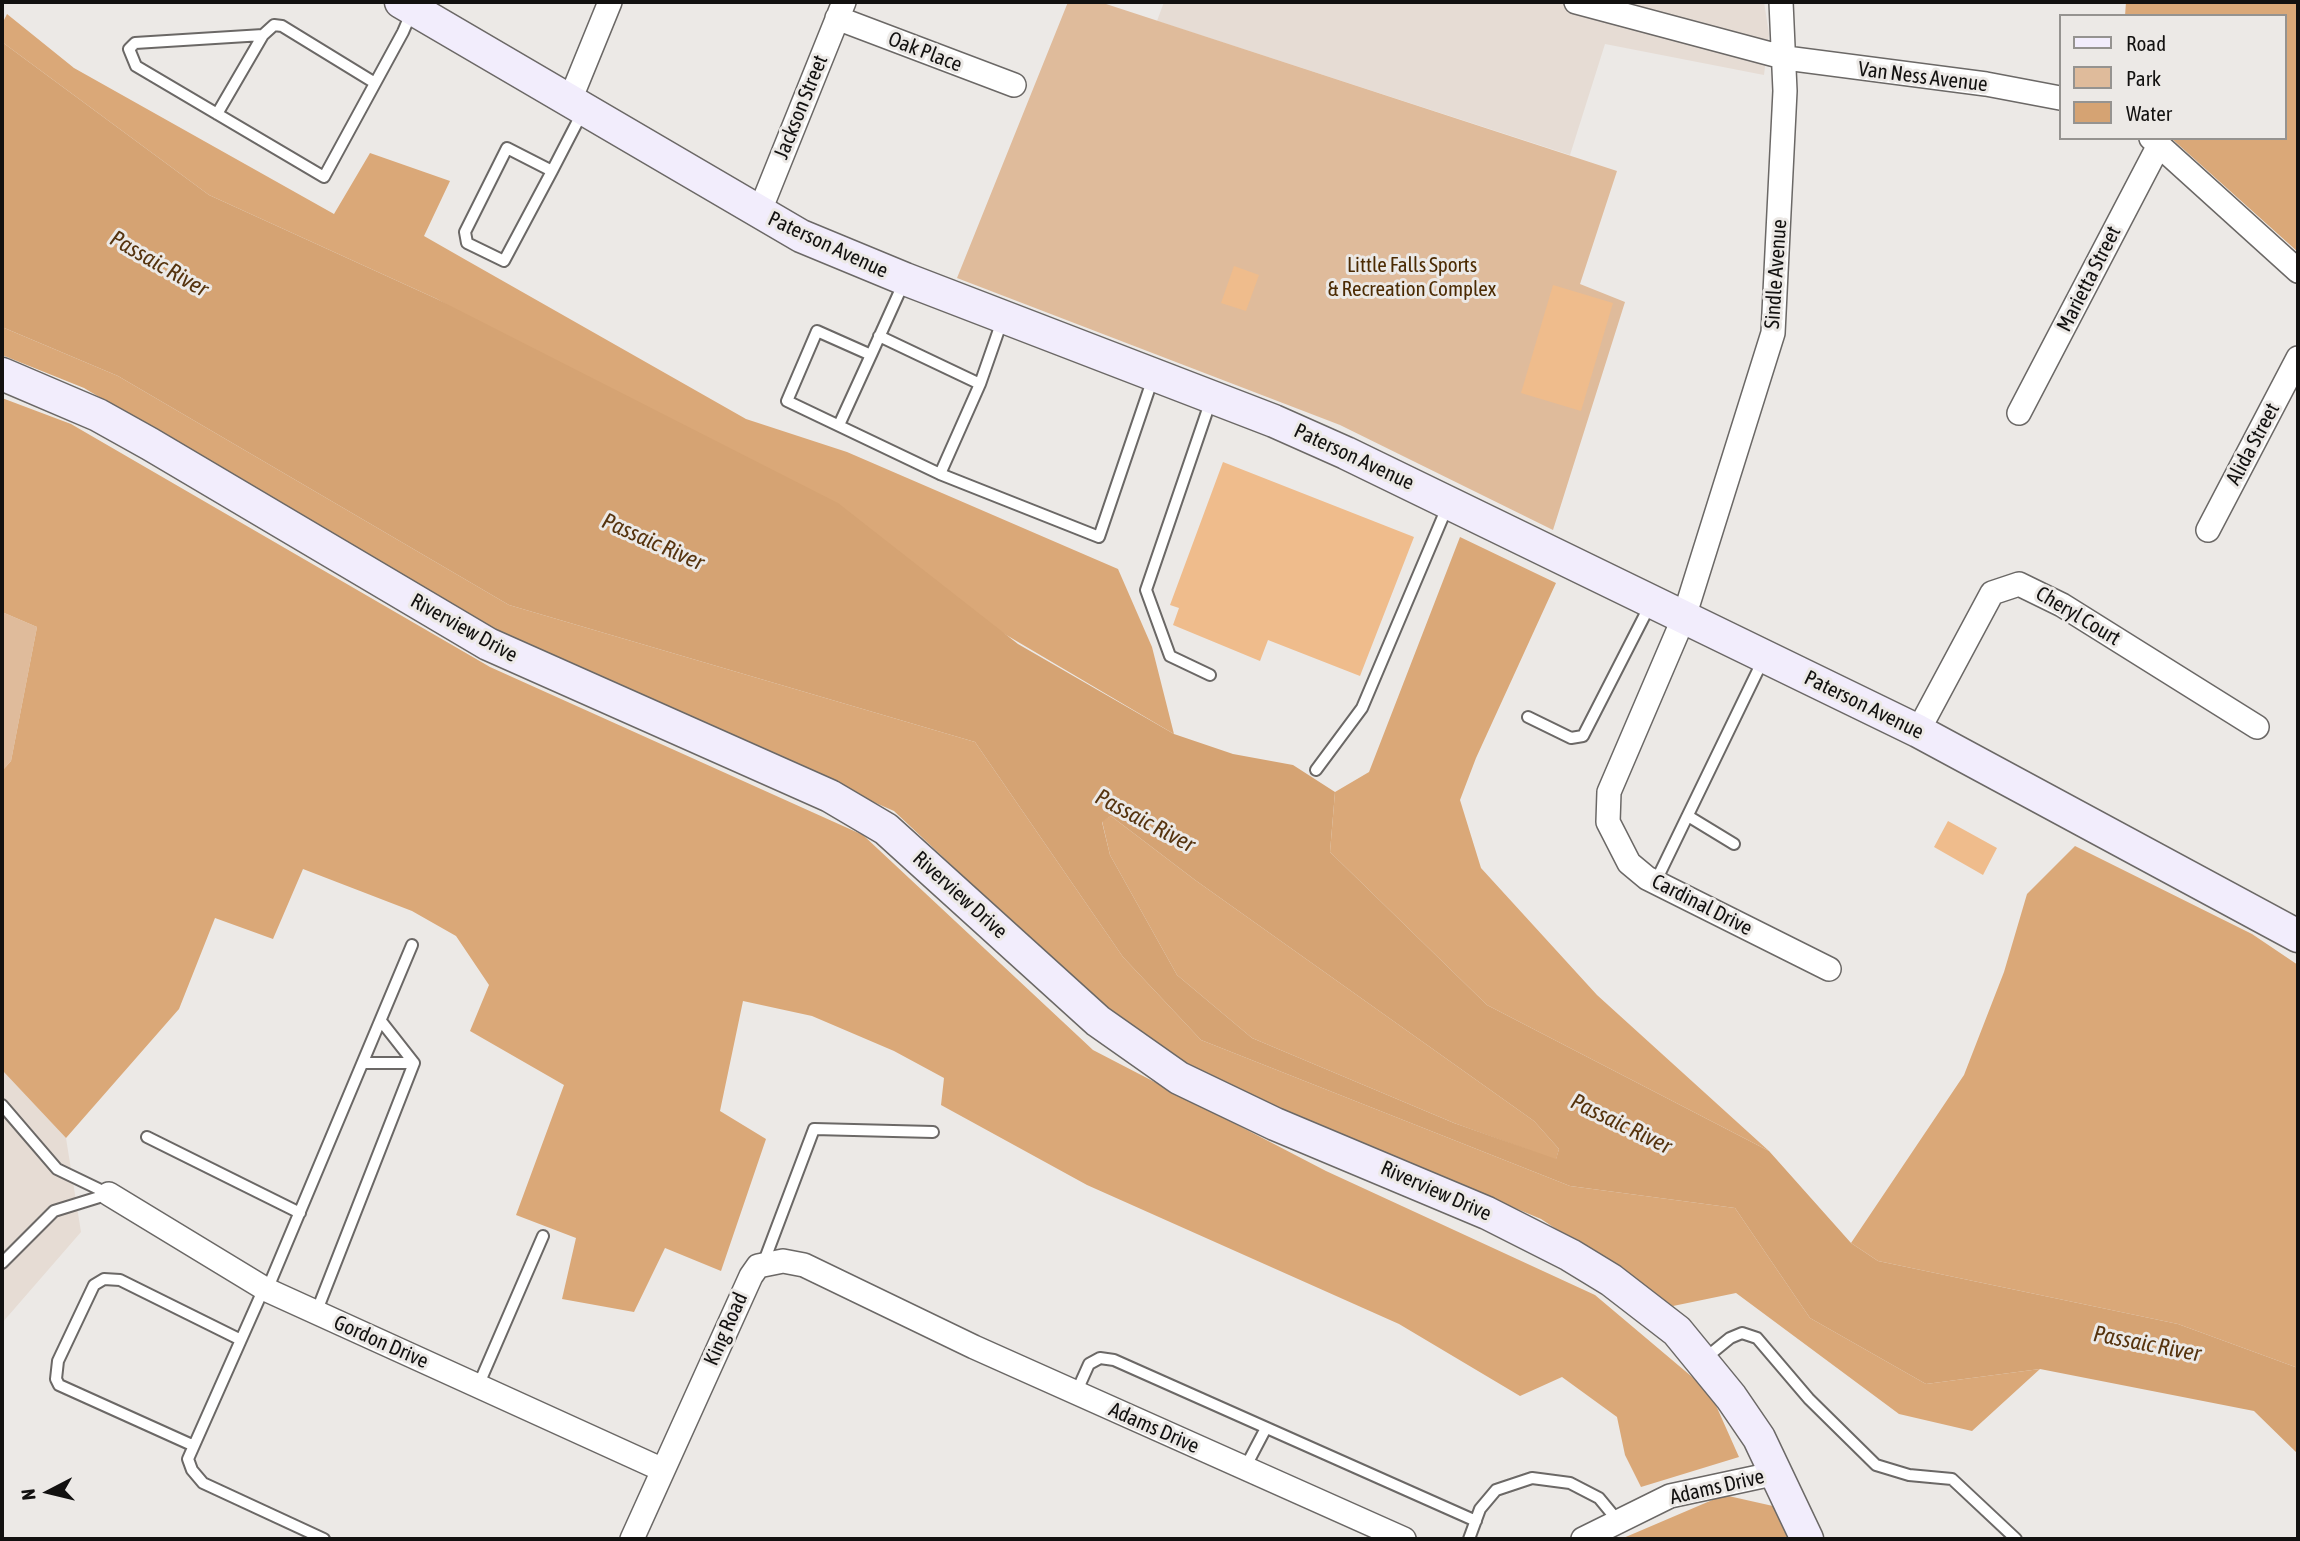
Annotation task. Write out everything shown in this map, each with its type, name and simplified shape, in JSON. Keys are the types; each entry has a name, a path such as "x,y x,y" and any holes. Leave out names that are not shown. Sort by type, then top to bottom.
{"street":[{"path":"577,104 610,2"},
{"name":"Van Ness Avenue","path":"1576,2 1786,58 1986,84 2058,98"},
{"name":"Sindle Avenue","path":"1684,617 1773,333 1786,58 1780,2"},
{"name":"Paterson Avenue","path":"407,5 801,236 905,279 1286,426 1450,502 1919,731 2298,936"},
{"name":"Oak Place","path":"840,10 1014,85"},
{"name":"Jackson Street","path":"758,213 840,10"},
{"path":"2155,142 2298,271"},
{"name":"Marietta Street","path":"2020,413 2155,142"},
{"name":"Alida Street","path":"2208,530 2298,359"},
{"name":"Riverview Drive","path":"2,374 109,421 488,643 830,796 886,830 937,872 1098,1021 1179,1078 1275,1124 1487,1213 1570,1255 1642,1302 1677,1331 1703,1360 1759,1438 1807,1539"},
{"name":"Cheryl Court","path":"1919,731 1992,593 2019,584 2062,605 2257,727"},
{"name":"Cardinal Drive","path":"1684,617 1609,792 1608,822 1629,863 1656,883 1829,969"},
{"name":"Gordon Drive","path":"109,1194 265,1289 663,1470"},
{"name":"Adams Drive","path":"763,1264 783,1261 804,1265 1076,1392 1404,1539"},
{"name":"King Road","path":"632,1539 742,1292 758,1266 763,1264"},
{"name":"Adams Drive","path":"1583,1539 1687,1491 1777,1473"}],"lane":[{"path":"263,35 135,43 129,49 136,66 324,177 375,83 407,5"},
{"path":"217,114 263,35 274,25 282,26 375,83"},
{"path":"552,171 507,148 465,232 467,243 504,261 552,171 577,104"},
{"path":"839,425 905,279"},
{"path":"940,474 980,384 1004,317"},
{"path":"872,355 817,331 787,401 940,474 1099,537 1154,375"},
{"path":"879,336 980,384"},
{"path":"1210,675 1170,656 1146,590 1212,397"},
{"path":"1316,770 1362,708 1450,502"},
{"path":"1528,718 1571,738 1583,737 1651,602"},
{"path":"1656,883 1765,657"},
{"path":"1688,816 1734,844"},
{"path":"324,1539 203,1483 190,1464 192,1445 239,1339 300,1213 412,945"},
{"path":"381,1021 414,1063"},
{"path":"364,1063 414,1063"},
{"path":"316,1313 414,1063"},
{"path":"2,1105 57,1169 109,1194"},
{"path":"763,1264 814,1129 933,1132"},
{"path":"147,1137 300,1213"},
{"path":"2,1263 54,1211 109,1194"},
{"path":"478,1386 543,1236"},
{"path":"192,1445 59,1385 56,1379 58,1361 94,1285 104,1279 120,1280 239,1339"},
{"path":"1703,1360 1730,1338 1742,1333 1757,1338 1809,1399 1876,1465 1909,1475 1952,1479 2016,1539"},
{"path":"1076,1392 1089,1364 1100,1358 1114,1360 1476,1521"},
{"path":"1245,1468 1266,1428"},
{"path":"1469,1539 1480,1509 1496,1490 1532,1478 1570,1483 1599,1498 1618,1521"}],"shaded area":[{"path":"1164,2 1764,2 1769,34 1764,75 1605,44 1570,155 1157,21"},
{"path":"2126,2 2298,2 2298,252 2173,140 2286,140 2286,14 2125,14"},
{"path":"7,14 74,68 334,214 370,153 450,181 424,236 746,419 847,452 1118,569 1152,647 1174,734 437,299 209,195 2,42 2,24"},
{"path":"2,327 118,376 509,605 975,742 1123,957 1201,1040 1570,1186 1735,1208 1810,1318 1926,1384 2040,1369 1972,1431 1899,1414 1736,1293 1673,1306 1541,1219 1217,1083 1133,1036 894,811 686,720 475,619 84,388 2,355"},
{"path":"2,398 71,424 490,667 863,835 1093,1050 1326,1171 1595,1295 1710,1392 1739,1457 1641,1487 1625,1455 1617,1417 1562,1377 1520,1396 1399,1324 1087,1185 941,1105 944,1078 894,1051 812,1016 743,1001 720,1111 766,1139 721,1271 665,1248 634,1312 562,1299 576,1238 516,1215 564,1085 470,1031 489,985 456,936 412,911 303,869 273,939 215,918 179,1009 66,1138 2,1070 2,771 11,761 37,627 2,612"},
{"path":"1460,537 1556,583 1476,758 1460,800 1481,868 1597,995 1769,1151 1487,1005 1330,852 1335,792 1369,772"},
{"path":"1111,816 1195,880 1534,1121 1559,1149 1556,1160 1454,1123 1252,1038 1177,975 1110,855 1102,821"},
{"path":"2075,846 2252,934 2298,965 2298,1368 2178,1324 1878,1261 1851,1243 1964,1075 2004,972 2027,894"},
{"path":"2,1070 66,1138 81,1232 2,1323"},
{"path":"1724,1495 1773,1506 1788,1539 1621,1539"}],"green space":[{"name":"Little Falls Sports & Recreation Complex","path":"1068,2 1100,2 1617,171 1580,284 1625,302 1553,530 1340,425 957,278"},
{"path":"2,612 37,627 11,761 2,771"}],"water":[{"name":"Passaic River","path":"2,42 209,195 437,299 838,503 1018,644 1174,734 1233,754 1293,765 1335,792 1330,852 1487,1005 1769,1151 1851,1243 1878,1261 2178,1324 2298,1368 2298,1454 2254,1411 2040,1369 1926,1384 1810,1318 1735,1208 1570,1186 1201,1040 1123,957 975,742 509,605 118,376 2,327","holes":["1111,816 1195,880 1534,1121 1559,1149 1556,1159 1454,1123 1252,1038 1177,975 1110,855 1102,822"]}],"building":[{"path":"1234,266 1259,275 1246,311 1221,303"},
{"path":"1553,285 1613,303 1581,411 1521,393"},
{"path":"1223,462 1414,537 1360,676 1268,640 1260,661 1173,625 1179,608 1170,605"},
{"path":"1948,821 1997,848 1983,875 1934,847"}]}
